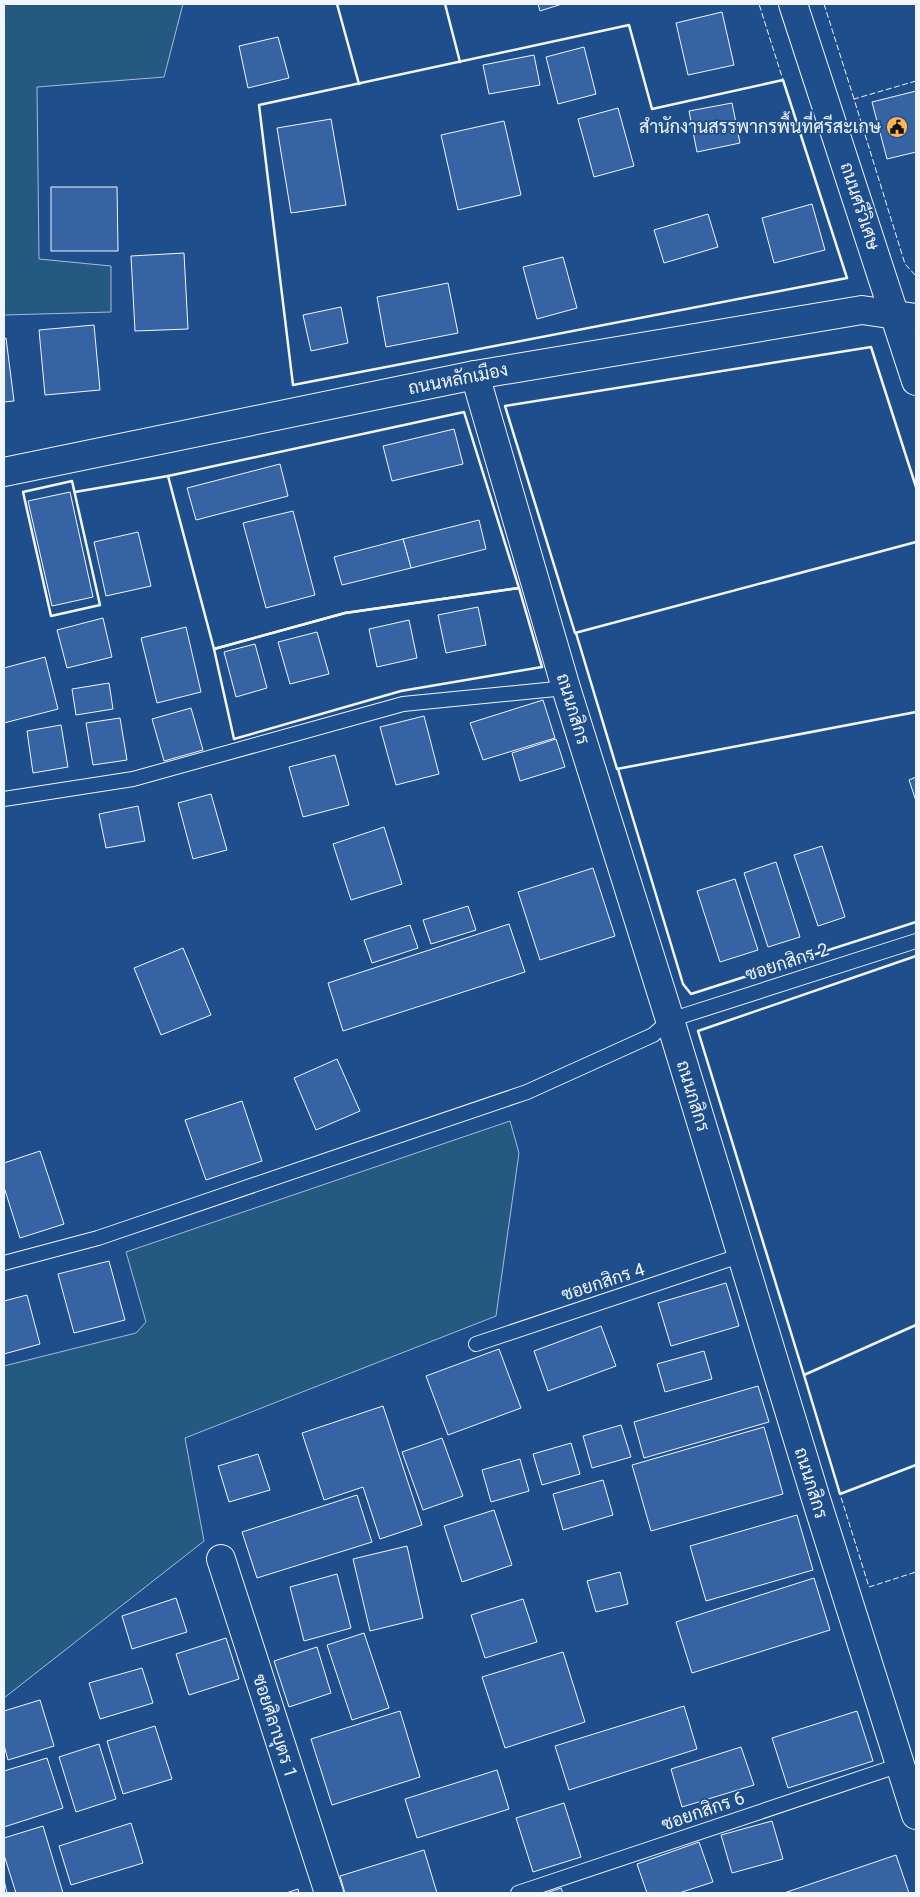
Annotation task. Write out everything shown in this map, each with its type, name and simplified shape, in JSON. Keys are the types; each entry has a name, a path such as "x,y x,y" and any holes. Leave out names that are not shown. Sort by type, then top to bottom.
{"street":[{"name":"ถนนศรีวิเศษ","path":"794,4 906,317 916,380"},
{"name":"ถนนหลักเมือง","path":"4,472 475,375 862,310 906,317"},
{"name":"ถนนกสิกร","path":"475,375 566,688 819,1508 916,1815"},
{"name":"ซอยศิลาบุตร 1","path":"221,1559 329,1893"}],"lane":[{"path":"4,799 134,779 403,704 566,688"},
{"name":"ซอยกสิกร 2","path":"670,1020 916,941"},
{"path":"5,1259 98,1238 527,1092 652,1035 670,1020"},
{"name":"ซอยกสิกร 4","path":"476,1344 742,1256"},
{"name":"ซอยกสิกร 6","path":"518,1893 900,1765"}],"shaded area":[{"path":"4,4 183,4 164,77 37,87 39,259 111,266 111,312 4,315"},
{"path":"510,1121 519,1153 496,1316 185,1438 204,1541 4,1698 4,1366 136,1333 146,1322 126,1252"}],"building":[{"path":"538,4 562,4 540,11"},
{"path":"722,12 734,65 688,75 676,23"},
{"path":"278,37 289,78 248,88 239,46"},
{"path":"584,47 596,94 558,104 546,57"},
{"path":"534,55 540,85 489,94 483,65"},
{"name":"สำนักงานสรรพากรพื้นที่ศรีสะเกษ","path":"916,91 916,152 887,159 872,102"},
{"path":"732,103 740,143 697,152 689,111"},
{"path":"618,108 634,166 594,177 578,119"},
{"path":"331,119 346,205 291,213 277,128"},
{"path":"504,121 521,195 458,210 441,135"},
{"path":"51,187 117,187 118,251 51,251"},
{"path":"812,204 825,250 774,263 762,218"},
{"path":"708,214 718,247 664,263 654,230"},
{"path":"184,253 188,329 135,331 131,256"},
{"path":"563,257 577,308 537,319 523,267"},
{"path":"448,283 458,333 386,347 377,297"},
{"path":"341,307 348,343 311,351 303,315"},
{"path":"94,325 100,390 45,395 39,330"},
{"path":"6,338 14,401 4,402 4,339"},
{"path":"454,429 463,464 392,481 383,446"},
{"path":"280,464 288,496 196,520 187,488"},
{"path":"70,492 93,597 52,606 28,501"},
{"path":"293,511 315,595 266,608 243,523"},
{"path":"479,520 486,549 411,568 403,539"},
{"path":"138,532 151,586 106,596 94,542"},
{"path":"403,539 411,568 342,585 334,557"},
{"path":"478,607 486,645 446,653 438,615"},
{"path":"103,618 112,657 67,668 57,630"},
{"path":"409,620 417,658 377,667 369,629"},
{"path":"186,627 201,692 157,703 141,638"},
{"path":"317,632 329,674 290,684 278,642"},
{"path":"255,644 267,688 236,697 224,652"},
{"path":"45,657 58,709 4,723 4,668"},
{"path":"109,683 113,709 76,715 72,689"},
{"path":"543,700 555,738 483,760 470,723"},
{"path":"191,708 203,750 164,761 152,719"},
{"path":"424,716 439,774 396,785 380,727"},
{"path":"120,718 127,760 93,765 86,723"},
{"path":"61,725 68,767 33,773 27,731"},
{"path":"556,739 565,767 520,781 512,753"},
{"path":"335,755 349,805 303,817 289,767"},
{"path":"916,777 916,801 909,780"},
{"path":"211,794 227,850 193,859 178,803"},
{"path":"138,806 145,841 106,848 99,814"},
{"path":"384,827 402,884 351,900 333,844"},
{"path":"822,846 845,917 818,926 794,855"},
{"path":"776,862 800,937 768,947 744,873"},
{"path":"593,868 615,936 540,960 518,892"},
{"path":"735,879 758,950 720,962 697,891"},
{"path":"468,906 476,930 431,944 423,920"},
{"path":"509,924 525,972 343,1031 328,983"},
{"path":"410,925 418,948 372,963 364,940"},
{"path":"183,948 211,1015 161,1035 134,968"},
{"path":"337,1059 360,1111 316,1130 294,1078"},
{"path":"242,1101 262,1161 206,1180 185,1120"},
{"path":"40,1151 64,1224 20,1238 4,1187 4,1163"},
{"path":"109,1261 125,1320 74,1333 58,1274"},
{"path":"726,1283 739,1326 671,1346 658,1303"},
{"path":"27,1295 40,1344 4,1354 4,1301"},
{"path":"601,1326 616,1366 548,1391 534,1351"},
{"path":"499,1349 521,1408 448,1435 426,1376"},
{"path":"704,1351 712,1379 665,1392 657,1364"},
{"path":"758,1386 769,1422 644,1458 634,1422"},
{"path":"383,1406 422,1525 380,1539 363,1487 324,1500 302,1433"},
{"path":"621,1425 631,1457 592,1468 583,1436"},
{"path":"764,1427 783,1494 651,1531 632,1465"},
{"path":"442,1438 463,1496 423,1510 402,1452"},
{"path":"571,1443 580,1474 542,1485 533,1454"},
{"path":"258,1454 270,1490 229,1502 218,1466"},
{"path":"520,1459 529,1491 491,1502 482,1470"},
{"path":"603,1480 613,1515 563,1530 553,1494"},
{"path":"357,1495 372,1542 257,1578 242,1532"},
{"path":"494,1510 512,1565 462,1582 444,1526"},
{"path":"797,1515 813,1570 706,1601 690,1546"},
{"path":"407,1546 423,1618 370,1631 353,1559"},
{"path":"620,1572 628,1604 596,1612 587,1581"},
{"path":"337,1574 351,1628 304,1641 290,1587"},
{"path":"814,1578 830,1630 692,1673 676,1622"},
{"path":"176,1598 187,1632 132,1649 122,1616"},
{"path":"523,1599 537,1642 485,1658 471,1615"},
{"path":"364,1633 389,1708 352,1720 327,1645"},
{"path":"226,1638 239,1679 189,1695 176,1654"},
{"path":"317,1647 331,1693 289,1707 274,1661"},
{"path":"563,1652 585,1722 505,1748 482,1677"},
{"path":"142,1668 153,1703 100,1719 89,1683"},
{"path":"40,1700 54,1746 8,1760 4,1745 4,1711"},
{"path":"684,1706 697,1749 569,1790 555,1746"},
{"path":"400,1711 420,1777 332,1805 311,1739"},
{"path":"857,1711 873,1761 788,1788 772,1738"},
{"path":"155,1726 172,1779 123,1794 107,1741"},
{"path":"99,1744 116,1799 76,1812 59,1757"},
{"path":"741,1747 754,1785 682,1807 671,1769"},
{"path":"47,1758 63,1808 4,1827 4,1771"},
{"path":"497,1770 509,1809 417,1838 405,1799"},
{"path":"564,1803 581,1857 533,1872 516,1818"},
{"path":"772,1821 783,1859 732,1873 721,1835"},
{"path":"131,1823 143,1863 71,1885 59,1846"},
{"path":"43,1826 63,1893 16,1893 4,1855 4,1838"},
{"path":"699,1842 713,1882 679,1893 647,1893 637,1864"},
{"path":"424,1850 437,1893 345,1893 340,1876"},
{"path":"896,1855 909,1893 784,1893"},
{"path":"4,1880 7,1893 4,1893"},
{"path":"561,1888 563,1893 546,1893"},
{"path":"298,1889 299,1893 286,1893"}],"fence":[{"path":"445,4 460,62 629,25 652,109 783,80 759,4"},
{"path":"824,4 854,99 856,99"},
{"path":"916,81 854,99 905,264 916,276"},
{"path":"916,1465 840,1494 869,1587 916,1572"}],"wall":[{"path":"337,4 359,84 361,83"},
{"path":"445,4 459,62"},
{"path":"629,25 652,109 783,80 847,278 293,385 259,105 629,25"},
{"path":"916,487 871,347 505,406 575,633 916,542"},
{"path":"464,412 519,588 345,613 214,649 168,476 464,412"},
{"path":"75,492 168,476"},
{"path":"72,481 100,605 51,616 23,492 72,481"},
{"path":"519,588 542,667 401,691 234,739 214,649 345,613 519,588"},
{"path":"576,633 617,769 916,712"},
{"path":"618,769 683,984 691,994 916,922"},
{"path":"916,956 698,1031 804,1375 916,1325"},
{"path":"805,1374 840,1494 916,1465"}],"place":[{"name":"สำนักงานสรรพากรพื้นที่ศรีสะเกษ","path":"897,127"}]}
